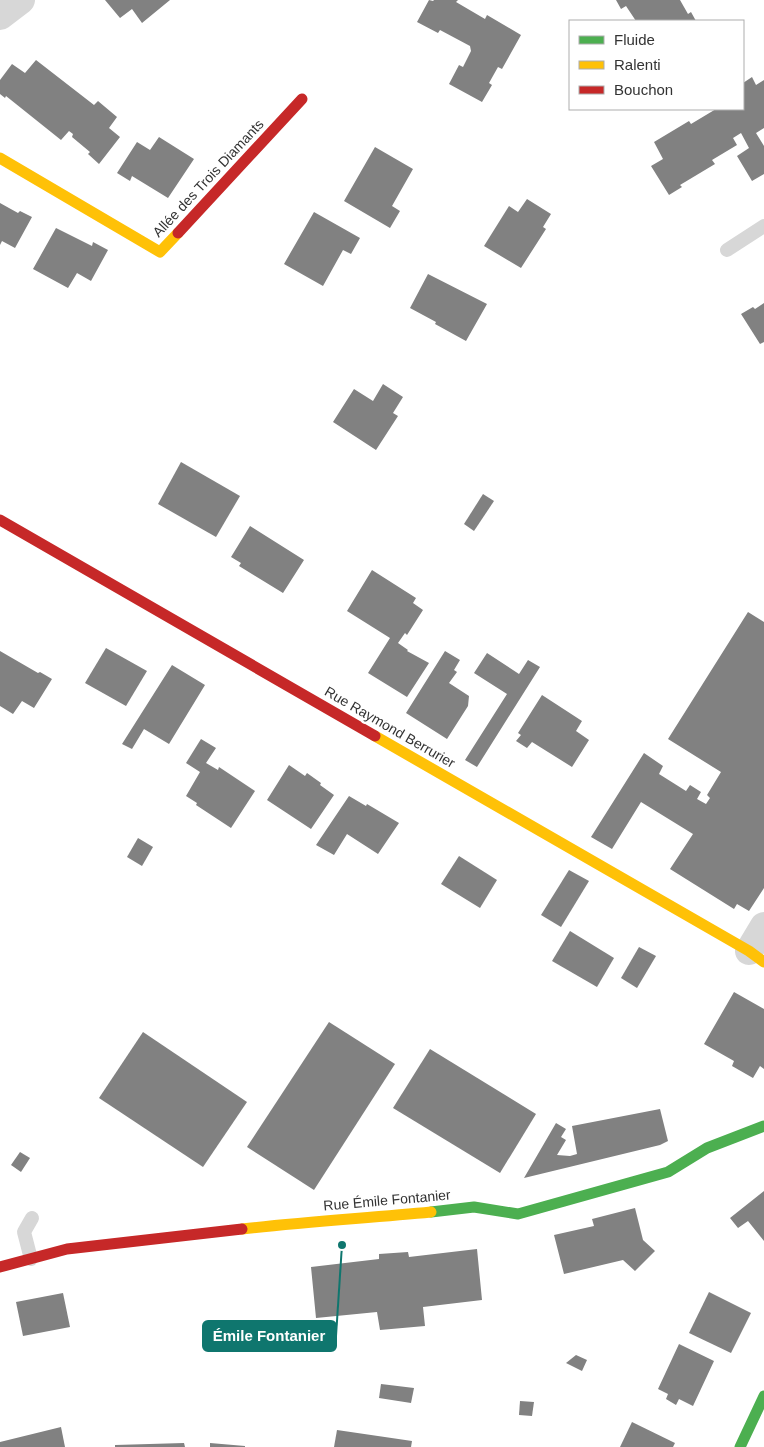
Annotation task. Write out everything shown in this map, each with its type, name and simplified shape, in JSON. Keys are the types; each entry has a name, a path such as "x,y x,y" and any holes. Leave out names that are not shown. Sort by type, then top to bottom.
{"street":[{"path":"0,16 20,0"},
{"name":"Allée des Trois Diamants","path":"0,158 160,252 302,99"},
{"name":"Rue Raymond Berrurier","path":"0,520 756,957"},
{"path":"756,957 764,926"},
{"name":"Rue Émile Fontanier","path":"0,1267 68,1249 277,1225 363,1219 474,1207 518,1214 668,1172 707,1148 764,1126"},
{"path":"740,1447 764,1396"}],"lane":[{"path":"727,250 764,226"},
{"path":"31,1259 24,1232 32,1218"}],"building":[{"path":"105,0 170,0 142,23 132,9 120,18"},
{"path":"429,0 458,0 456,2 485,19 487,15 521,35 502,69 498,67 489,83 492,85 482,102 449,84 459,65 463,67 471,51 470,46 440,30 438,33 417,22"},
{"path":"616,0 680,0 688,14 691,12 695,20 635,20 626,6 621,9"},
{"path":"36,60 94,105 98,101 117,117 109,128 120,137 99,164 88,154 90,152 72,137 73,134 69,131 61,140 6,96 5,98 0,94 0,80 12,64 25,73"},
{"path":"752,77 756,85 764,80 764,128 756,133 764,146 764,174 752,181 737,156 749,148 741,133 733,138 737,145 712,160 715,164 680,185 682,187 669,195 651,166 663,159 654,142 689,121 691,124 714,110 744,110 744,82"},
{"path":"159,137 194,159 168,198 132,176 130,181 117,173 137,142 150,150"},
{"path":"375,147 413,169 392,206 400,211 390,228 344,201"},
{"path":"527,199 551,214 543,227 546,229 521,268 484,246 509,206 518,212"},
{"path":"0,203 18,213 20,211 32,217 15,248 2,241 0,245"},
{"path":"314,212 360,238 351,254 343,250 323,286 284,264"},
{"path":"56,228 92,246 93,242 108,250 91,281 77,273 68,288 33,269"},
{"path":"428,274 487,304 466,341 410,308"},
{"path":"764,303 764,342 760,344 741,314 753,307 755,309"},
{"path":"383,384 403,397 393,413 398,416 376,450 333,422 354,389 373,401"},
{"path":"181,462 240,496 216,537 158,504"},
{"path":"483,494 494,501 474,531 464,524"},
{"path":"250,526 304,560 283,593 239,566 241,563 231,557"},
{"path":"372,570 416,598 413,603 423,610 407,635 405,633 398,643 407,651 429,663 407,697 368,673 390,638 347,611"},
{"path":"748,612 764,622 764,888 749,911 737,904 734,909 670,869 693,834 641,802 612,849 591,837 644,753 663,766 659,774 686,791 690,785 701,792 697,799 706,804 710,798 707,795 721,772 668,739"},
{"path":"106,648 147,671 126,706 85,683"},
{"path":"0,651 52,679 34,708 22,701 13,714 0,706"},
{"path":"445,651 460,660 454,670 457,672 449,683 469,696 468,706 447,739 406,713"},
{"path":"487,653 519,674 528,660 540,667 477,767 465,760 507,694 474,673"},
{"path":"172,665 205,685 169,744 144,729 132,749 122,744"},
{"path":"542,695 582,721 576,731 589,740 572,767 532,742 527,748 516,741 521,735 518,733"},
{"path":"201,739 216,748 206,763 218,770 219,767 255,791 231,828 196,805 197,803 186,796 200,772 186,763"},
{"path":"289,765 305,776 307,773 334,795 311,829 267,800"},
{"path":"349,796 366,806 367,804 399,823 378,854 347,834 334,855 316,845"},
{"path":"138,838 153,847 142,866 127,857"},
{"path":"459,856 497,880 480,908 441,884"},
{"path":"569,870 589,881 561,927 541,915"},
{"path":"570,931 614,958 597,987 552,961"},
{"path":"639,947 656,956 637,988 621,978"},
{"path":"734,992 764,1009 764,1069 760,1066 753,1078 732,1066 734,1061 704,1044"},
{"path":"329,1022 395,1064 314,1190 247,1147"},
{"path":"143,1032 247,1102 203,1167 99,1098"},
{"path":"430,1049 536,1114 500,1173 393,1108"},
{"path":"660,1109 668,1141 660,1145 524,1178 556,1123 566,1129 561,1137 566,1140 557,1155 570,1156 577,1154 572,1126"},
{"path":"20,1152 30,1158 21,1172 11,1165"},
{"path":"764,1191 764,1241 748,1221 738,1228 730,1218"},
{"path":"635,1208 643,1240 655,1251 635,1271 623,1260 564,1274 554,1235 594,1226 592,1219"},
{"path":"477,1249 482,1300 423,1307 425,1326 380,1330 377,1312 316,1318 311,1267 379,1259 379,1254 408,1252 409,1257"},
{"path":"709,1292 751,1313 731,1353 689,1333"},
{"path":"63,1293 70,1327 23,1336 16,1302"},
{"path":"679,1344 714,1361 693,1406 679,1399 676,1405 666,1399 668,1394 658,1389"},
{"path":"576,1355 587,1360 582,1371 566,1363"},
{"path":"381,1384 414,1388 411,1403 379,1398"},
{"path":"520,1401 534,1402 532,1416 519,1415"},
{"path":"632,1422 675,1443 673,1447 620,1447"},
{"path":"61,1427 65,1447 0,1447 0,1442"},
{"path":"337,1430 412,1441 411,1447 334,1447"},
{"path":"184,1443 185,1447 115,1447 115,1445"},
{"path":"210,1443 245,1446 245,1447 210,1447"}],"traffic: fast":[{"path":"431,1212 474,1207 518,1214 668,1172 707,1148 764,1126"},
{"path":"740,1447 764,1396"}],"traffic: slow":[{"path":"0,158 160,252 178,233"},
{"path":"375,736 749,951 764,962"},
{"path":"242,1229 431,1212"}],"traffic: jam":[{"path":"178,233 302,99"},
{"path":"0,520 375,736"},
{"path":"0,1267 67,1249 242,1229"}],"place":[{"name":"Émile Fontanier","path":"342,1245"}]}
